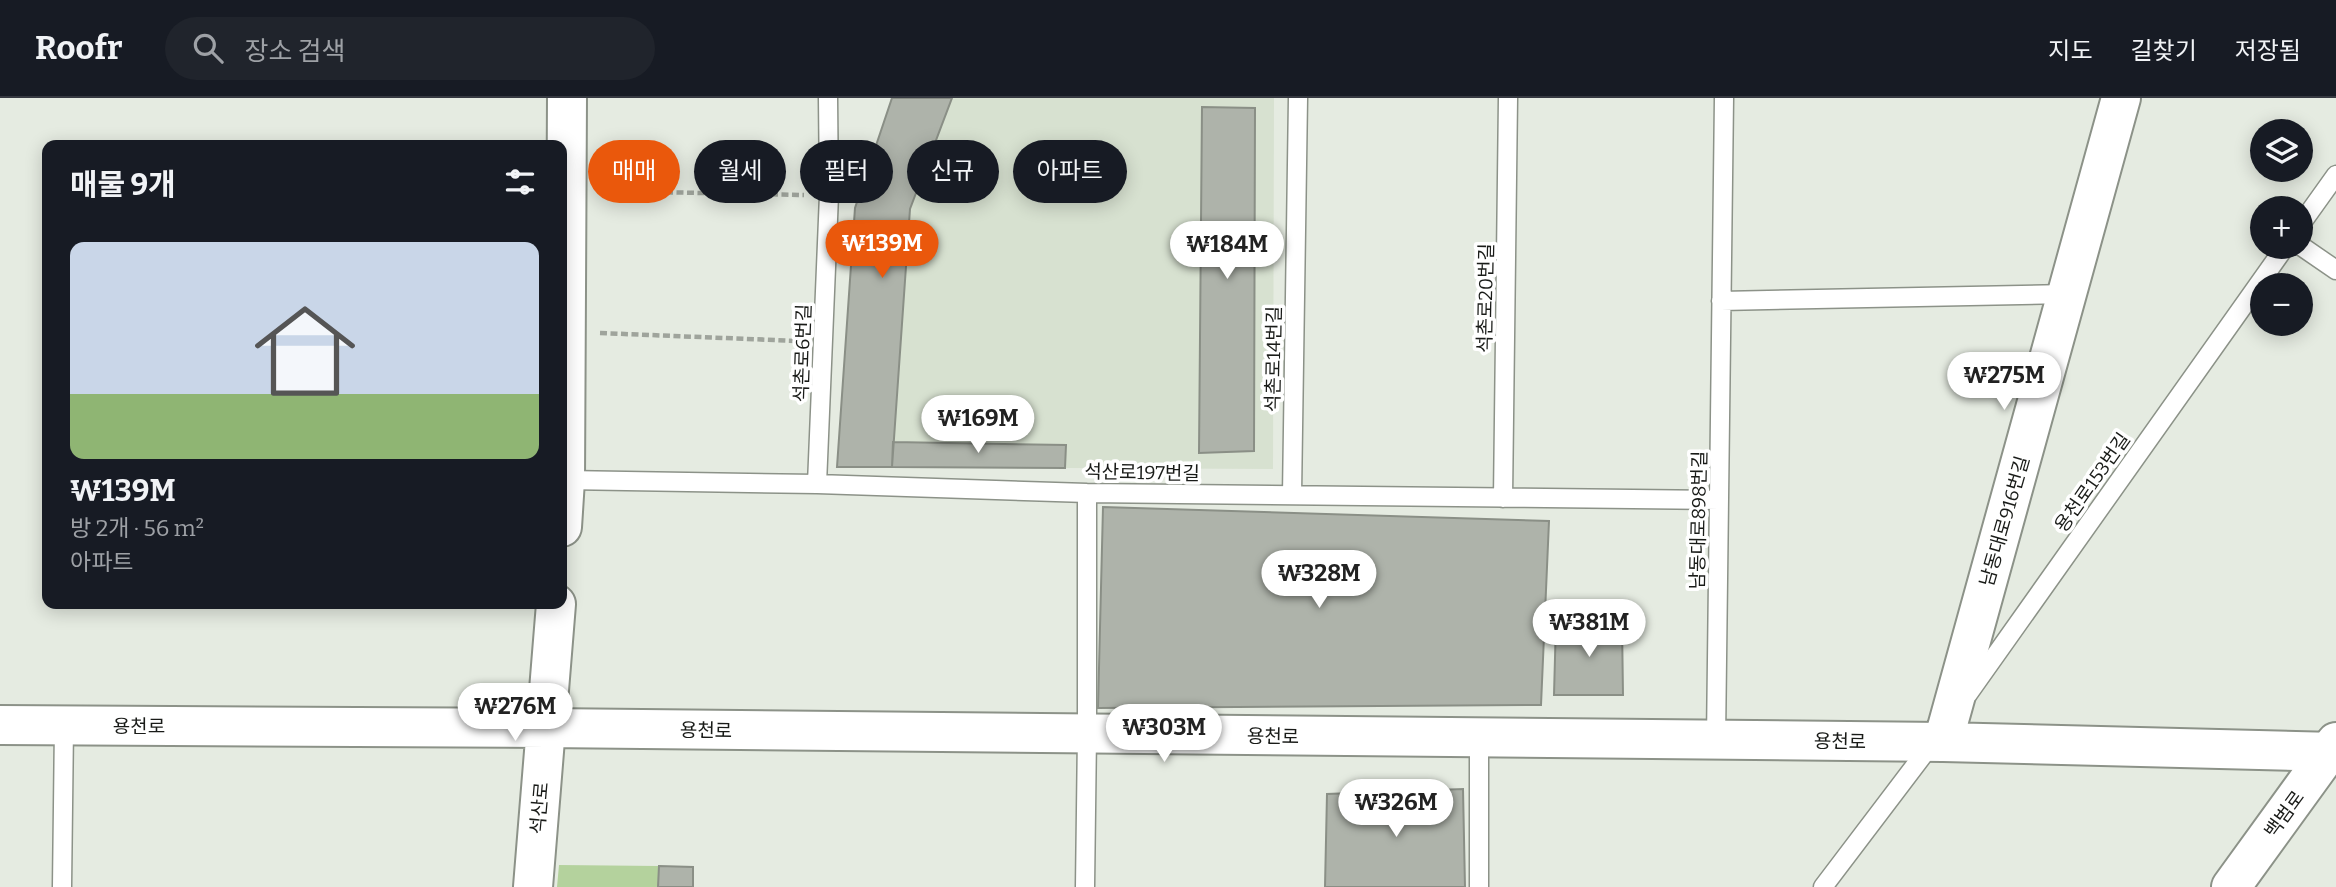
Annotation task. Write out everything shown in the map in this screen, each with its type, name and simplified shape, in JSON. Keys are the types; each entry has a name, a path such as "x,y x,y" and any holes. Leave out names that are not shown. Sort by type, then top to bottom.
{"street":[{"path":"567,98 567,191"},
{"name":"남동대로916번길","path":"1942,735 2121,98"},
{"name":"석산로","path":"533,887 556,609"},
{"name":"용천로","path":"0,725 1716,740 1942,735 2334,749"},
{"name":"백범로","path":"2231,887 2334,749"}],"lane":[{"name":"석촌로6번길","path":"828,98 829,140"},
{"name":"석촌로14번길","path":"1292,495 1298,98"},
{"name":"석촌로20번길","path":"1503,498 1508,98"},
{"name":"남동대로898번길","path":"1716,740 1724,98"},
{"path":"2313,207 2336,175"},
{"name":"석촌로6번길","path":"817,484 830,203"},
{"path":"2313,254 2336,270"},
{"name":"용천로153번길","path":"1823,887 1942,735 2277,259"},
{"path":"1721,301 2067,294"},
{"name":"석산로197번길","path":"567,480 817,484 1087,493 1719,500"},
{"path":"1085,887 1087,493"},
{"path":"62,887 64,726"},
{"path":"1479,737 1479,887"}],"path":[{"path":"567,191 800,195"},
{"path":"567,332 823,342"}],"shaded area":[{"path":"892,98 1274,98 1273,469 837,467 855,208 857,203 893,203 893,140 878,140"}],"green space":[{"path":"559,865 659,866 658,887 557,887"}],"building":[{"path":"892,98 952,98 936,140 907,140 907,203 912,203 892,467 837,467 855,208 857,203 893,203 893,140 878,140"},
{"path":"1202,107 1255,108 1254,451 1199,453"},
{"path":"893,442 1066,445 1065,468 892,467"},
{"path":"1103,507 1549,521 1541,705 1098,708"},
{"path":"1556,621 1622,624 1623,695 1554,695"},
{"path":"1463,789 1465,887 1325,887 1327,794"},
{"path":"659,866 693,867 693,887 658,887"}]}
